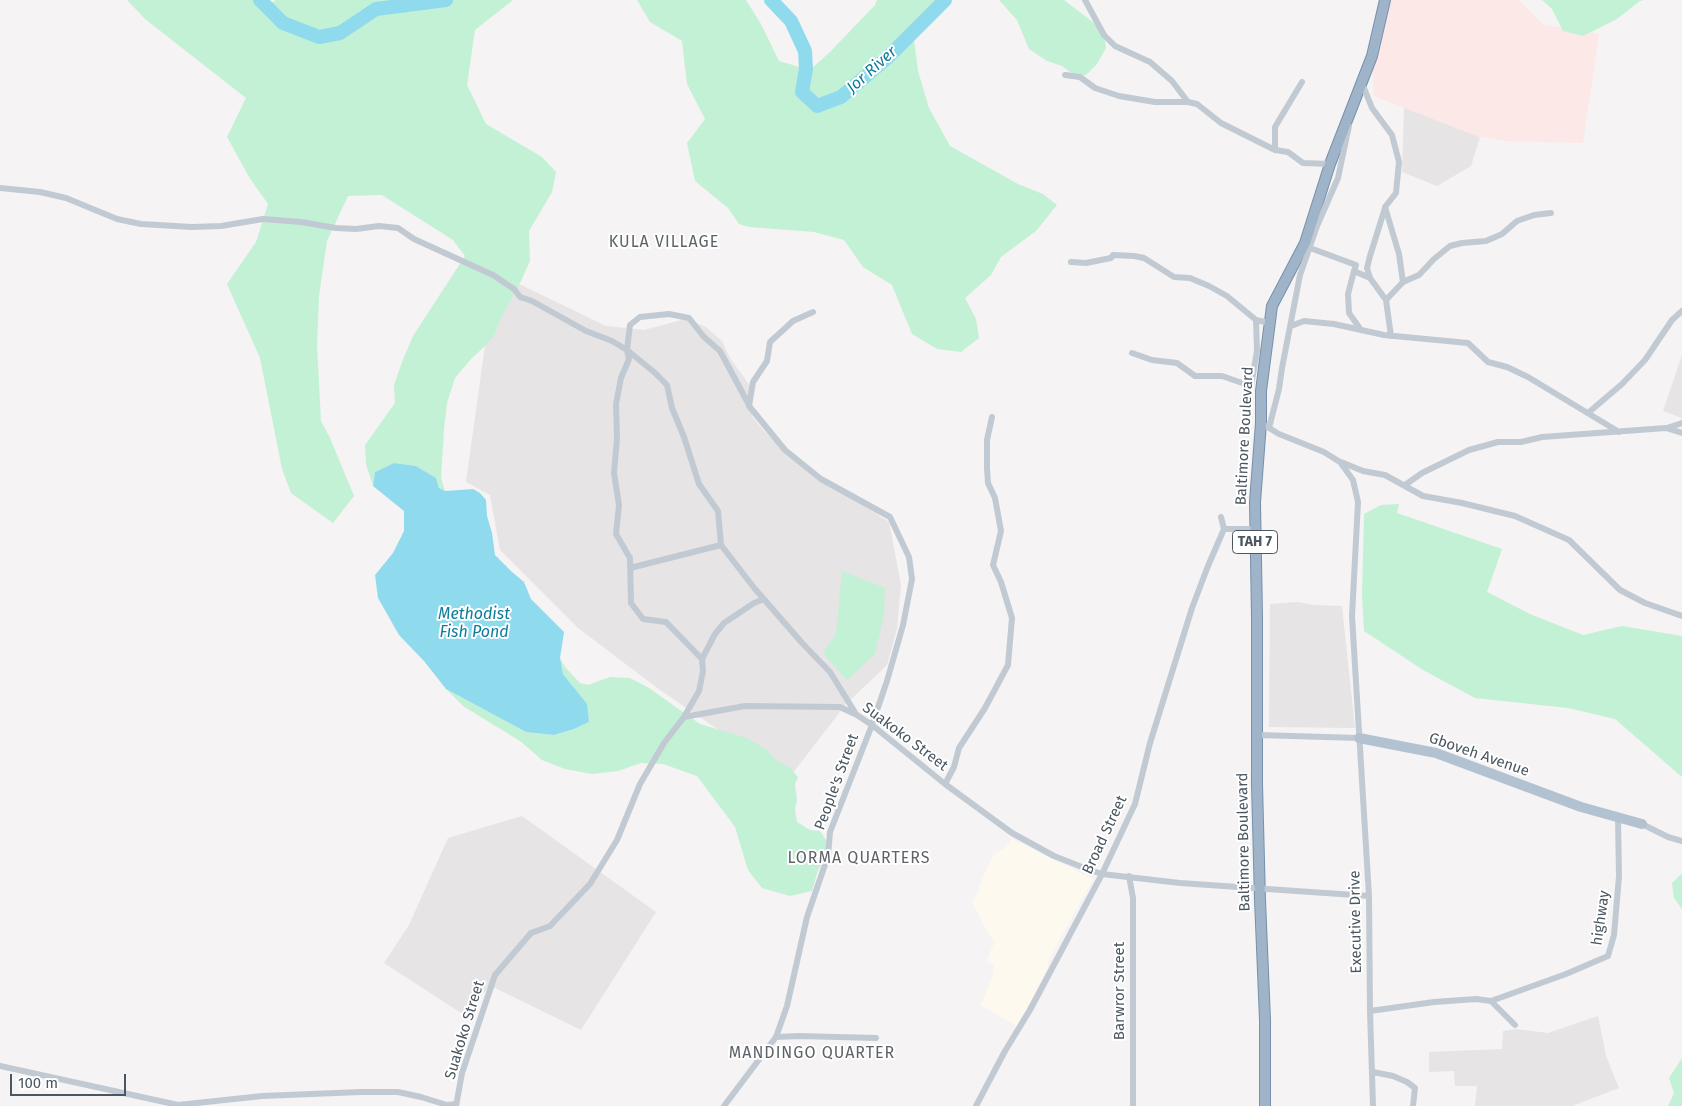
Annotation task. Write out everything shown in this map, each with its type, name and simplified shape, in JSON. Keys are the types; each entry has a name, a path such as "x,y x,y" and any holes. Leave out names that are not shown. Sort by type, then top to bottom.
{"highway":[{"name":"Baltimore Boulevard","path":"1265,1106 1265,1020 1257,784 1255,529 1255,502 1265,426 1261,392 1272,306 1305,243 1330,164 1372,56 1385,0"}],"main road":[{"name":"Gboveh Avenue","path":"1359,738 1436,753 1581,807 1642,824"}],"street":[{"path":"1085,0 1104,35 1115,46 1150,62 1172,81 1188,102"},
{"path":"1372,56 1364,88 1354,110 1338,178 1300,275 1279,389 1265,426 1279,434 1324,452 1340,462 1363,471 1385,475 1423,496 1516,516 1569,540 1620,590 1645,603 1682,616"},
{"path":"1065,75 1080,77 1095,88 1119,96 1155,102 1188,102 1197,104 1221,123 1275,150 1288,152 1303,163 1330,164"},
{"path":"1275,150 1275,127 1302,82"},
{"path":"1364,88 1372,108 1392,135 1399,162 1396,193 1386,207 1367,268 1370,278 1386,300 1391,336"},
{"path":"0,188 40,192 66,198 117,219 141,224 192,227 221,226 262,219 301,222 336,228 356,229 379,226 398,228 414,239 493,275 514,290 520,297 532,300 586,331 627,350 654,372 666,386 699,484 718,511 722,545 764,599 830,672 857,715"},
{"path":"1386,207 1400,254 1403,282"},
{"path":"1386,300 1403,282 1419,275 1450,246 1486,241 1502,234 1517,221 1534,215 1551,213"},
{"path":"1310,248 1356,265 1348,294 1348,313 1361,330"},
{"path":"1070,262 1086,263 1111,258 1113,255 1144,258 1174,277 1190,278 1209,286 1227,296 1256,320 1270,323"},
{"path":"1354,271 1370,278"},
{"path":"1588,414 1622,384 1645,360 1672,320 1682,311"},
{"path":"749,406 753,382 768,361 770,342 793,321 814,312"},
{"name":"People's Street","path":"702,659 666,622 643,619 631,603 630,558 616,534 619,506 614,473 616,404 629,359 627,350 630,325 640,317 669,314 689,318 704,337 720,351 749,406 785,450 821,479 890,517 909,557 912,579 903,624 887,681 872,726 830,832 828,856 808,917 792,990 776,1038 724,1106"},
{"path":"1132,353 1152,360 1176,363 1195,376 1222,376 1250,389 1257,351 1256,320"},
{"path":"1291,326 1304,320 1391,336 1468,343 1488,362 1528,377 1619,432"},
{"path":"945,784 954,767 959,748 985,708 1008,665 1012,618 1001,582 993,565 1001,530 995,498 988,483 987,440 992,417"},
{"path":"1405,485 1422,473 1469,450 1498,442 1521,442 1542,438 1666,428 1682,423"},
{"path":"1666,428 1682,433"},
{"name":"Executive Drive","path":"1340,462 1353,480 1358,502 1352,616 1369,896 1373,1106"},
{"path":"1221,517 1224,529 1255,529"},
{"name":"Broad Street","path":"976,1106 1005,1051 1030,1010 1102,874 1135,804 1150,742 1192,608 1224,529"},
{"path":"630,568 722,545"},
{"path":"684,716 699,691 703,671 702,659 715,634 724,622 754,603 764,599"},
{"name":"Suakoko Street","path":"456,1105 462,1073 495,975 531,933 550,926 590,884 617,840 640,784 664,743 684,716 745,706 796,705 840,707 857,715 945,784 1012,833 1054,856 1102,874 1180,883 1369,896"},
{"name":"Gboveh Avenue","path":"1258,735 1359,738"},
{"name":"highway","path":"1370,1011 1434,1002 1476,999 1491,1001 1566,974 1608,956 1614,935 1619,876 1618,818"},
{"name":"Gboveh Avenue","path":"1642,824 1668,837 1682,841"},
{"name":"Barwror Street","path":"1129,876 1133,898 1133,1106"},
{"path":"1491,1001 1515,1025"},
{"path":"776,1038 799,1036 876,1038"},
{"path":"0,1066 178,1106 262,1096 361,1092 398,1092 421,1096 447,1105 456,1105"},
{"path":"1373,1072 1393,1076 1415,1088 1413,1106"}],"shaded area":[{"path":"1389,0 1519,0 1544,25 1599,34 1583,143 1507,141 1479,137 1374,96 1372,62"},
{"path":"1404,107 1480,137 1471,166 1437,186 1402,172"},
{"path":"519,284 606,326 644,330 685,319 706,327 722,341 730,358 753,390 752,416 765,432 809,470 889,522 901,585 897,629 887,665 846,704 789,778 660,690 578,628 500,550 490,495 466,482 487,331"},
{"path":"1682,355 1682,418 1663,411"},
{"path":"1298,602 1314,605 1342,606 1355,728 1269,727 1270,604"},
{"path":"522,816 656,912 581,1030 491,986 461,1013 384,963 409,925 448,838"},
{"path":"1012,839 1093,879 1048,961 1048,967 1016,1026 981,1005 993,975 994,966 987,962 990,951 995,953 990,950 995,943 972,902 994,854 1003,849"},
{"path":"1598,1016 1606,1056 1619,1088 1572,1106 1475,1106 1477,1086 1455,1086 1454,1071 1429,1072 1429,1052 1502,1049 1503,1031 1516,1029 1548,1033"}],"green space":[{"path":"127,0 264,0 271,3 276,0 513,0 475,30 467,85 486,124 542,157 556,172 552,192 529,231 530,261 521,281 499,322 494,336 455,378 447,403 444,430 441,478 445,491 439,488 436,478 416,466 394,463 375,472 373,486 366,464 365,445 395,403 394,385 413,336 465,256 453,240 382,195 348,196 327,241 319,296 317,345 321,421 354,496 333,523 291,493 282,469 260,358 227,284 256,242 268,204 249,177 227,137 246,98 145,19"},
{"path":"637,0 746,0 761,24 779,61 810,70 875,5 877,0 939,0 913,31 918,71 929,108 950,146 1018,184 1043,194 1057,205 1036,231 1001,257 991,275 965,298 976,319 979,338 961,352 937,349 912,334 892,285 863,267 844,240 814,232 749,227 739,224 728,208 695,181 687,143 705,119 687,84 682,41 650,22"},
{"path":"999,0 1064,0 1093,22 1104,35 1106,48 1097,64 1086,75 1074,75 1062,66 1047,61 1029,49 1017,20"},
{"path":"1542,0 1644,0 1617,19 1583,36 1563,31 1552,9"},
{"path":"1399,504 1397,513 1502,549 1487,592 1530,614 1583,635 1622,626 1682,636 1682,777 1615,719 1568,708 1475,698 1423,670 1364,631 1362,595 1364,514 1381,505"},
{"path":"842,571 885,588 884,615 875,654 847,680 823,653 836,634"},
{"path":"560,658 565,667 580,683 588,685 610,677 630,678 649,688 700,724 747,738 767,750 775,759 790,768 798,777 795,784 797,822 810,830 820,831 826,840 827,856 818,870 812,891 790,896 762,888 748,870 735,827 697,776 663,764 641,763 618,771 592,774 565,769 542,760 520,741 463,706 446,689 526,732 554,735 589,722 572,685 563,674"},
{"path":"1682,873 1682,909 1674,898 1672,883"},
{"path":"1682,1058 1682,1106 1668,1106 1674,1093 1669,1078"}],"water":[{"name":"Methodist Fish Pond","path":"394,463 416,466 436,478 439,488 445,491 473,489 486,500 487,516 495,555 524,582 531,599 564,632 560,658 563,674 587,704 589,722 554,735 526,732 446,689 424,661 399,635 378,598 375,575 393,553 404,531 404,511 373,486 375,472"}],"waterway":[{"name":"Jor River","path":"260,0 283,23 319,37 340,33 376,9 446,0"},
{"name":"Jor River","path":"771,0 791,21 805,51 806,69 802,92 817,106 841,97 887,58 945,0"}],"district":[{"name":"KULA VILLAGE","path":"664,243"},
{"name":"LORMA QUARTERS","path":"859,859"},
{"name":"MANDINGO QUARTER","path":"812,1054"}]}
